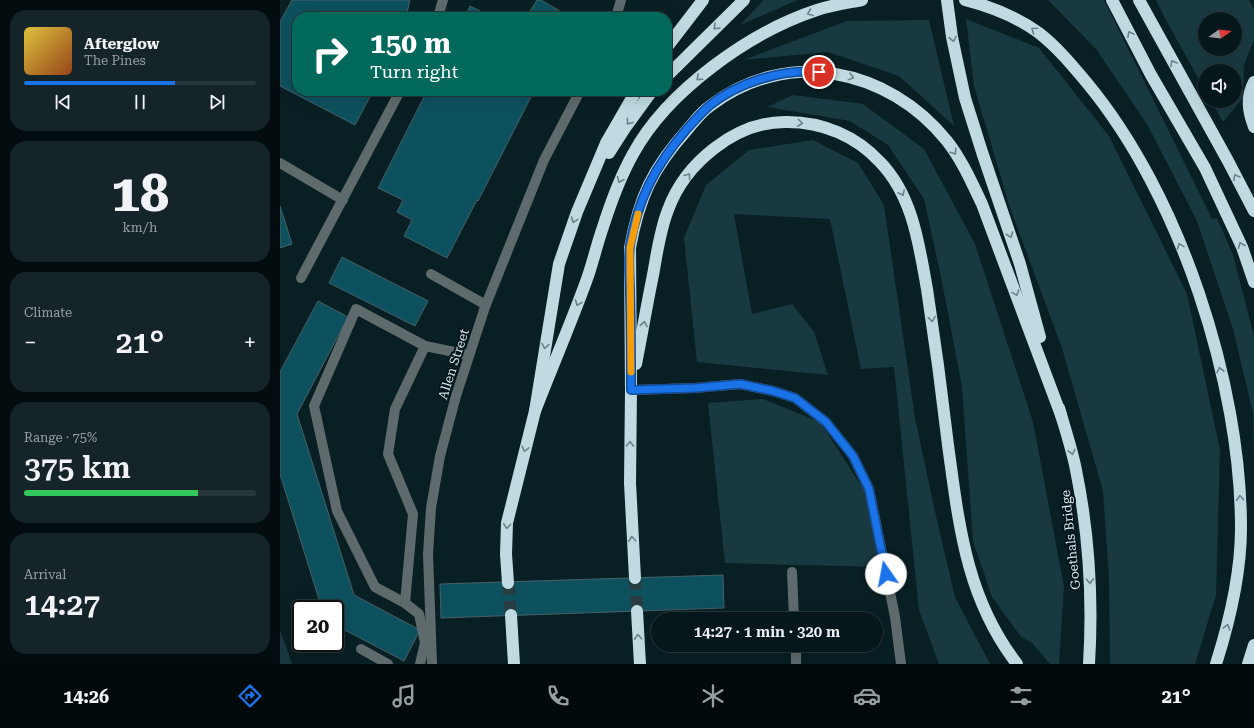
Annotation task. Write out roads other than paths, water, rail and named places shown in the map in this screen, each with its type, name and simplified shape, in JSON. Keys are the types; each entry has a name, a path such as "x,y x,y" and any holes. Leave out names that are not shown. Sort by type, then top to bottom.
{"highway":[{"path":"672,40 703,0"},
{"path":"672,71 744,0"},
{"path":"535,411 588,278 605,219 622,176 633,153 663,112 708,69 730,54 775,28 817,10 862,0"},
{"path":"947,0 955,52 966,98 980,146 1020,264 1061,415"},
{"path":"965,0 1004,12 1023,22 1064,56 1093,90 1114,117 1147,174 1173,228 1187,262 1202,304 1219,364 1229,412 1238,470 1241,530 1235,589 1216,664"},
{"path":"1112,0 1151,75 1205,168 1239,241 1254,282"},
{"path":"1139,0 1254,211"},
{"path":"635,578 630,483 630,248 639,207 649,182 660,163 675,143 709,106 742,86 763,78 785,73 808,71 829,72 852,77 891,93 911,106 929,122 947,141 972,183 982,204 1061,415"},
{"path":"1254,82 1248,104 1254,127"},
{"path":"508,583 506,554 507,523 535,411 559,264 606,143 633,96"},
{"path":"589,184 625,128 648,96"},
{"path":"631,390 657,251 668,209 685,179 697,164 710,151 732,137 749,129 768,124 782,122 812,124 827,127 855,140 868,150 889,172 903,195 913,223 932,320 963,547 973,580 988,617 1007,651 1017,664"},
{"name":"Goethals Bridge","path":"1061,415 1076,469 1085,527 1091,612 1089,664"},
{"path":"637,611 640,664"},
{"path":"511,615 514,664"},
{"path":"1248,664 1254,645"}],"street":[{"path":"439,12 442,0"},
{"path":"617,12 621,0"},
{"path":"301,278 397,96"},
{"name":"Allen Street","path":"432,664 428,554 430,508 440,456 456,396 486,305 544,160 577,96"},
{"path":"280,163 343,200"},
{"path":"431,274 486,305"},
{"path":"420,664 425,643 419,614 405,603 375,587 337,511 314,406 356,308 425,346 469,356"},
{"path":"405,603 413,514 388,454 395,409 425,346"},
{"path":"631,390 695,388 740,384 773,391 795,398 826,422 853,456 869,489 895,617 900,664"},
{"path":"792,572 794,612"},
{"path":"361,649 388,664"},
{"path":"796,652 796,664"}],"tunnel":[{"path":"635,578 637,611"},
{"path":"508,583 511,615"}]}
